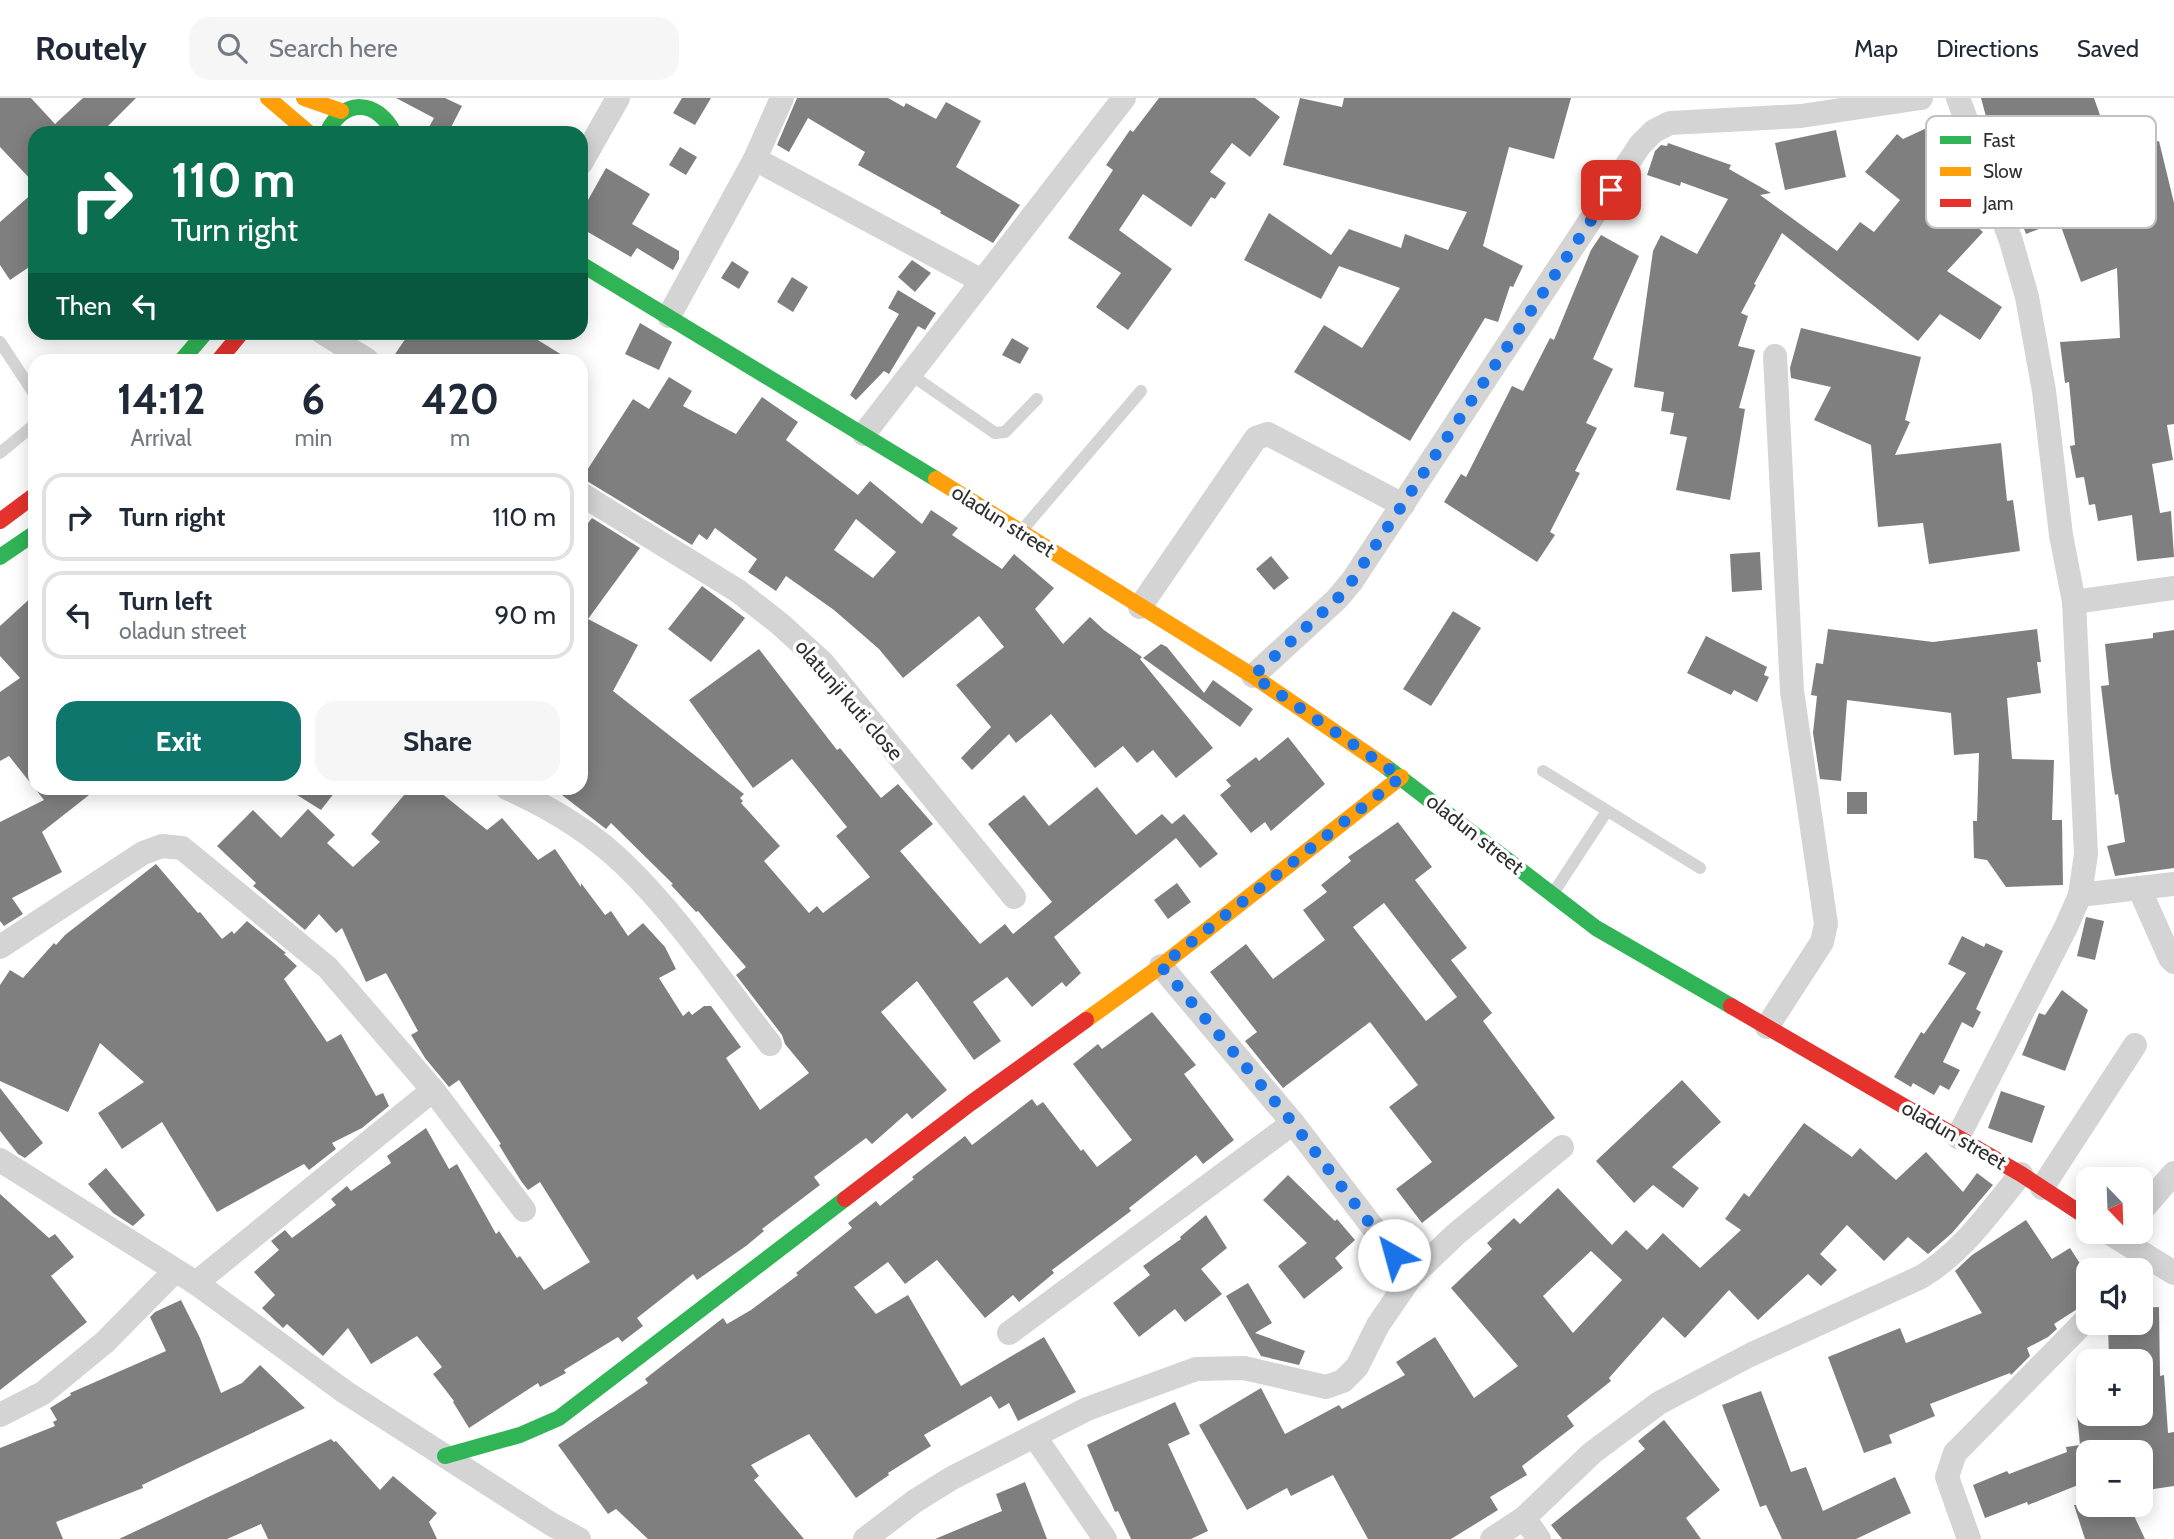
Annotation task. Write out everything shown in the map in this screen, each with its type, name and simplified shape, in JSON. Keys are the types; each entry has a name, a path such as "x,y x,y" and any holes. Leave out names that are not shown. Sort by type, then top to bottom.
{"street":[{"path":"268,98 301,126"},
{"path":"304,98 373,108 391,126"},
{"path":"588,151 618,98"},
{"path":"669,316 755,159 782,98"},
{"path":"864,433 1124,98"},
{"path":"1253,676 1337,599 1365,564 1640,145 1654,131 1670,124 1801,116 1921,98"},
{"path":"1958,98 1965,116"},
{"path":"329,126 350,105"},
{"path":"396,126 401,108"},
{"path":"755,159 982,281"},
{"path":"1958,1137 2066,927 2080,895 2086,854 2074,602 2061,536 2044,391 2027,297 2006,228"},
{"name":"oladun street","path":"588,268 864,433 1253,676 1401,777 1596,928 2021,1174 2076,1210"},
{"path":"187,354 199,340"},
{"path":"224,354 235,340"},
{"path":"335,340 357,354"},
{"path":"1767,1027 1822,942 1826,924 1792,691 1774,356"},
{"path":"1140,607 1255,438 1268,434 1403,506"},
{"name":"olatunji kuti close","path":"588,498 738,591 823,663 1014,897"},
{"path":"0,521 28,500"},
{"path":"0,557 28,538"},
{"path":"2074,602 2174,588"},
{"path":"445,1456 520,1435 559,1418 971,1102 1161,966 1401,777"},
{"path":"522,795 543,805 622,863 659,900 770,1044"},
{"path":"0,947 143,853 162,846 182,848 328,968 433,1090 524,1210"},
{"path":"2080,895 2174,884"},
{"path":"2139,888 2174,962"},
{"path":"1161,966 1293,1123 1411,1277"},
{"path":"2042,1188 2135,1045"},
{"path":"0,1415 43,1393 185,1277 433,1090"},
{"path":"1009,1333 1293,1123"},
{"path":"864,1539 884,1522 952,1478 1087,1409 1196,1369 1244,1368 1326,1387 1343,1381 1357,1367 1378,1325 1411,1277 1456,1234 1562,1147"},
{"path":"0,1160 185,1277 345,1392 551,1524 579,1539"},
{"path":"2153,1197 2174,1173"},
{"path":"1492,1539 1524,1518 1592,1453 1659,1403 1750,1355 1921,1277 1943,1264 2021,1174"},
{"path":"2125,1244 2136,1258"},
{"path":"2153,1267 2174,1273"},
{"path":"1969,1539 1947,1477 1955,1453 2076,1330"},
{"path":"1035,1437 1105,1539"},
{"path":"1524,1518 1539,1539"}],"lane":[{"path":"0,342 28,384"},
{"path":"910,374 995,433 1005,432 1037,399"},
{"path":"1020,532 1141,391"},
{"path":"0,453 28,430"},
{"path":"1543,771 1700,868"},
{"path":"1552,895 1607,811"}],"building":[{"path":"0,98 31,98 55,124 83,98 136,98 108,126 28,126 28,177 0,147"},
{"path":"396,98 445,98 462,106 452,126 430,126 434,118"},
{"path":"682,98 711,98 695,125 673,113"},
{"path":"797,98 888,98 904,107 906,103 936,119 946,102 981,121 956,167 1020,205 993,243 858,165 865,152 808,118 789,152 777,145"},
{"path":"1159,98 1255,98 1280,117 1250,157 1232,143 1210,172 1226,183 1215,199 1211,197 1191,227 1143,194 1119,230 1172,269 1128,330 1096,307 1121,273 1068,238 1113,170 1106,165 1130,130 1133,132"},
{"path":"1300,98 1342,107 1344,98 1571,98 1554,159 1509,147 1483,246 1523,266 1513,287 1510,286 1498,322 1485,318 1410,441 1294,372 1324,325 1362,348 1400,288 1339,266 1321,299 1244,260 1269,213 1331,255 1349,229 1401,248 1405,234 1448,250 1467,212 1283,165"},
{"path":"1981,98 2094,98 2100,116 1986,116"},
{"path":"1926,128 1926,228 1979,228 1983,232 1947,271 2002,307 1980,340 1940,314 1918,341 1782,233 1741,313 1748,316 1738,346 1755,350 1739,408 1745,409 1730,500 1676,490 1687,437 1670,434 1674,413 1661,411 1664,392 1634,387 1653,251 1661,235 1697,254 1728,199 1681,182 1680,186 1647,175 1655,151 1668,143 1731,165 1729,169 1771,193 1760,195 1837,251 1860,222 1874,232 1900,200 1865,172 1897,134 1903,139"},
{"path":"1836,130 1846,177 1785,190 1775,143"},
{"path":"2159,141 2174,203 2174,424 2167,425 2173,460 2152,464 2160,513 2171,511 2174,557 2137,561 2132,515 2098,521 2095,504 2089,505 2084,477 2076,478 2070,446 2075,445 2069,382 2065,383 2060,342 2120,338 2117,268 2081,282 2062,228 2156,228 2156,142"},
{"path":"680,147 697,157 686,175 669,165"},
{"path":"606,168 650,194 632,224 679,251 679,259 673,270 637,248 631,257 588,232 588,200"},
{"path":"28,197 28,268 10,280 0,265 0,222"},
{"path":"2024,228 2041,228 2026,234"},
{"path":"1601,235 1639,256 1593,359 1613,369 1586,423 1597,428 1575,471 1580,473 1550,532 1555,535 1537,562 1444,502 1461,474 1466,477 1512,386 1523,391 1550,338 1554,340 1591,250"},
{"path":"912,260 931,273 915,292 898,277"},
{"path":"732,261 749,272 739,289 721,278"},
{"path":"792,277 808,287 793,312 777,302"},
{"path":"898,290 936,313 925,330 918,326 889,374 884,371 856,400 850,395 899,314 888,308"},
{"path":"640,323 672,342 659,370 625,354"},
{"path":"1801,328 1921,357 1905,420 1910,422 1895,455 2001,443 2007,501 2013,500 2020,551 1929,564 1923,523 1878,527 1871,445 1814,420 1831,387 1791,378 1790,368"},
{"path":"1012,338 1029,348 1020,364 1002,355"},
{"path":"405,340 538,340 560,354 395,354"},
{"path":"669,377 692,391 683,406 736,434 762,397 798,422 786,440 858,495 870,481 922,524 931,510 958,528 952,535 1002,569 1014,554 1054,588 1035,609 1063,644 1090,617 1142,657 1140,659 1213,748 1176,778 1153,750 1137,763 1123,746 1095,768 1051,714 1016,743 1009,734 972,770 961,758 991,727 956,685 1004,647 979,616 903,678 879,649 834,610 786,576 776,591 748,572 757,559 715,528 707,540 699,534 692,545 588,482 588,469 633,399 649,409","holes":["856,519 896,552 873,578 834,550"]},
{"path":"592,518 640,548 588,619 588,523"},
{"path":"1760,552 1762,590 1732,592 1730,554"},
{"path":"1271,556 1289,578 1274,590 1256,569"},
{"path":"702,586 745,618 711,662 668,629"},
{"path":"28,600 28,780 9,756 0,761 0,692 20,678 0,656 0,626"},
{"path":"1453,611 1481,628 1431,706 1403,689"},
{"path":"588,619 638,645 613,691 744,794 740,798 743,801 741,803 780,846 764,861 809,913 817,906 823,913 870,877 836,836 847,827 792,759 753,788 689,700 759,649 837,750 840,748 881,798 898,784 933,824 900,851 980,944 1005,924 1013,934 1052,902 988,824 1024,795 1049,826 1097,787 1136,835 1162,814 1172,824 1184,814 1218,854 1200,868 1176,838 1054,937 1081,973 1066,987 1062,982 1032,1007 1007,977 973,1002 1001,1041 974,1060 917,981 881,1012 947,1090 912,1119 907,1113 872,1144 866,1138 814,1177 820,1185 762,1229 764,1231 746,1246 697,1280 693,1274 637,1318 643,1326 622,1342 618,1337 564,1370 566,1373 540,1387 538,1383 469,1428 454,1401 433,1374 442,1367 417,1336 371,1364 348,1328 323,1356 287,1324 283,1328 262,1308 275,1295 254,1272 279,1250 271,1241 285,1230 292,1238 336,1205 331,1199 347,1186 351,1191 391,1163 387,1156 426,1128 449,1169 457,1164 496,1234 499,1231 544,1290 590,1262 540,1182 528,1190 521,1181 499,1145 501,1144 459,1080 449,1087 425,1058 411,1035 418,1031 386,973 366,982 342,928 336,933 319,914 305,930 253,886 256,883 217,846 253,810 281,838 308,809 335,835 327,843 353,867 380,842 371,834 404,795 444,795 487,830 502,818 538,860 555,849 581,887 581,883 605,915 611,911 628,936 643,923 665,947 676,969 659,978 683,1016 689,1011 692,1015 704,1006 711,1006 741,1047 726,1058 760,1110 809,1073 736,975 746,967 698,911 696,912 671,885 673,884 611,823 606,829 562,795 588,795"},
{"path":"1828,629 1933,642 2037,629 2041,693 2007,698 2012,759 2054,760 2052,820 2062,820 2063,885 2006,887 1987,860 1974,858 1973,821 1977,821 1979,753 1954,755 1951,713 1847,700 1841,781 1820,779 1813,733 1817,696 1811,695 1816,663 1823,664"},
{"path":"2174,630 2174,868 2115,876 2107,846 2125,842 2118,794 2115,795 2111,769 2101,686 2109,685 2105,644 2153,638 2153,633"},
{"path":"1706,636 1767,667 1764,675 1769,677 1757,702 1734,690 1731,695 1687,673"},
{"path":"1161,644 1167,647 1204,693 1213,680 1253,709 1240,727 1143,658"},
{"path":"1288,737 1325,784 1271,831 1265,822 1251,833 1220,795 1231,786 1226,780 1256,757 1259,761"},
{"path":"1847,792 1867,792 1867,814 1847,814"},
{"path":"40,795 89,795 42,832 62,872 12,898 23,914 4,926 0,921 0,822 44,800"},
{"path":"297,795 333,795 321,810"},
{"path":"1398,822 1432,867 1415,880 1467,948 1451,960 1492,1013 1483,1021 1555,1118 1422,1223 1396,1189 1432,1162 1389,1107 1418,1085 1370,1022 1283,1088 1245,1041 1257,1032 1210,972 1246,944 1273,979 1325,940 1303,910 1327,892 1321,885 1351,861 1348,857","holes":["1384,903 1457,997 1426,1021 1353,927"]},
{"path":"156,864 222,939 232,931 234,934 247,921 286,953 284,954 297,966 284,979 327,1042 341,1034 376,1096 383,1093 389,1106 362,1128 332,1143 336,1149 309,1170 304,1164 217,1212 162,1122 122,1149 98,1113 144,1082 100,1043 68,1112 0,1081 0,985 10,970 23,978 54,943 56,945 65,935"},
{"path":"1177,883 1191,902 1168,919 1154,900"},
{"path":"2086,917 2104,921 2095,960 2077,956"},
{"path":"1962,936 1984,947 1986,943 2003,951 1976,1009 1981,1012 1973,1028 1962,1022 1943,1062 1960,1070 1949,1090 1940,1085 1934,1095 1913,1083 1911,1087 1894,1077 1921,1032 1924,1034 1966,973 1948,964"},
{"path":"2062,990 2088,1010 2065,1071 2022,1055 2039,1013 2045,1015"},
{"path":"1152,1012 1196,1065 1184,1074 1234,1140 1203,1164 1196,1155 1129,1208 1131,1211 1052,1270 1054,1273 1019,1302 1013,1295 985,1318 937,1260 905,1284 888,1262 854,1287 876,1314 908,1295 961,1386 1044,1337 1076,1392 1018,1421 1009,1403 999,1409 991,1396 924,1435 931,1446 888,1473 889,1475 856,1498 809,1434 751,1465 759,1476 754,1480 804,1539 648,1539 616,1509 608,1514 558,1445 648,1383 645,1379 723,1318 727,1324 751,1310 798,1275 796,1273 852,1228 848,1223 876,1201 880,1206 965,1136 972,1145 1032,1099 1037,1106 1043,1102 1097,1167 1132,1140 1073,1064 1098,1044 1102,1049"},
{"path":"1682,1080 1721,1122 1672,1167 1699,1188 1683,1208 1653,1185 1634,1203 1596,1161"},
{"path":"0,1088 43,1143 25,1158 18,1154 0,1131"},
{"path":"2001,1091 2045,1106 2032,1143 1988,1128"},
{"path":"1804,1123 1852,1157 1860,1148 1896,1180 1926,1152 1963,1192 1977,1173 1993,1185 1952,1233 1928,1254 1908,1237 1884,1261 1847,1225 1820,1254 1837,1270 1821,1286 1808,1274 1758,1320 1729,1290 1685,1338 1663,1317 1609,1378 1611,1381 1567,1416 1574,1426 1522,1466 1527,1475 1490,1497 1498,1510 1451,1539 1368,1539 1333,1475 1291,1496 1287,1488 1247,1510 1199,1425 1261,1388 1285,1434 1339,1405 1342,1409 1405,1375 1396,1362 1435,1337 1474,1398 1518,1366 1451,1288 1492,1249 1487,1243 1514,1218 1520,1224 1558,1188 1612,1245 1626,1230 1647,1250 1663,1233 1700,1268 1741,1230 1725,1219 1744,1193 1749,1197","holes":["1591,1251 1622,1280 1573,1333 1543,1296"]},
{"path":"106,1168 145,1215 133,1226 113,1213 88,1184"},
{"path":"1288,1175 1335,1221 1337,1219 1355,1240 1335,1258 1343,1268 1304,1299 1278,1266 1307,1243 1263,1200"},
{"path":"0,1194 49,1238 55,1234 74,1257 51,1276 87,1322 0,1390"},
{"path":"1206,1215 1227,1248 1201,1269 1222,1294 1185,1322 1175,1309 1139,1337 1113,1303 1150,1275 1143,1266 1181,1239 1180,1237"},
{"path":"2026,1220 2052,1259 2070,1248 2076,1258 2076,1310 2054,1324 2057,1329 2048,1337 2027,1348 2030,1356 2011,1375 2010,1373 1930,1404 1935,1416 1889,1435 1892,1443 1864,1453 1828,1357 1900,1328 1906,1343 1982,1313 1955,1271 1972,1255"},
{"path":"1248,1283 1272,1323 1255,1333 1305,1351 1299,1365 1261,1356 1226,1296"},
{"path":"181,1300 200,1338 221,1393 242,1383 260,1365 305,1408 142,1485 143,1488 56,1522 63,1539 0,1539 0,1448 55,1426 53,1422 57,1420 50,1408 71,1395 70,1393 166,1351 150,1317"},
{"path":"2153,1307 2159,1307 2160,1376 2164,1375 2168,1433 2174,1432 2174,1486 2153,1489 2153,1440 2080,1440 2078,1426 2153,1426 2153,1349 2109,1349 2108,1335 2153,1335"},
{"path":"1761,1391 1791,1472 1806,1467 1823,1511 1895,1477 1911,1513 1856,1539 1782,1539 1766,1505 1760,1507 1722,1405"},
{"path":"1175,1402 1190,1434 1168,1444 1208,1531 1191,1539 1131,1539 1118,1511 1115,1512 1087,1445"},
{"path":"1664,1420 1720,1490 1686,1518 1701,1539 1562,1539 1551,1525 1645,1449 1638,1441"},
{"path":"331,1439 336,1441 380,1490 393,1476 437,1513 429,1522 437,1539 268,1539 261,1524 227,1539 119,1539"},
{"path":"2076,1446 2076,1486 1985,1518 1973,1485 2067,1452 2066,1447"},
{"path":"1025,1482 1047,1539 935,1539 1002,1511 996,1494"},
{"path":"2078,1517 2135,1517 2145,1539 2085,1539"}],"traffic: fast":[{"path":"331,126 342,113 360,107 379,114 390,126"},
{"path":"588,268 936,479"},
{"path":"187,354 199,340"},
{"path":"0,557 28,538"},
{"path":"1385,766 1596,928 1731,1006"},
{"path":"445,1456 520,1435 559,1418 845,1199"}],"traffic: slow":[{"path":"268,98 301,126"},
{"path":"304,98 341,111"},
{"path":"936,479 1253,676 1385,766"},
{"path":"1086,1020 1161,966 1401,777"}],"traffic: jam":[{"path":"224,354 235,340"},
{"path":"0,521 28,500"},
{"path":"1731,1006 2021,1174 2076,1210"},
{"path":"845,1199 1086,1020"}],"route":[{"path":"1394,1255 1293,1123 1161,966 1401,777 1253,676 1337,599 1365,564 1611,190"}]}
